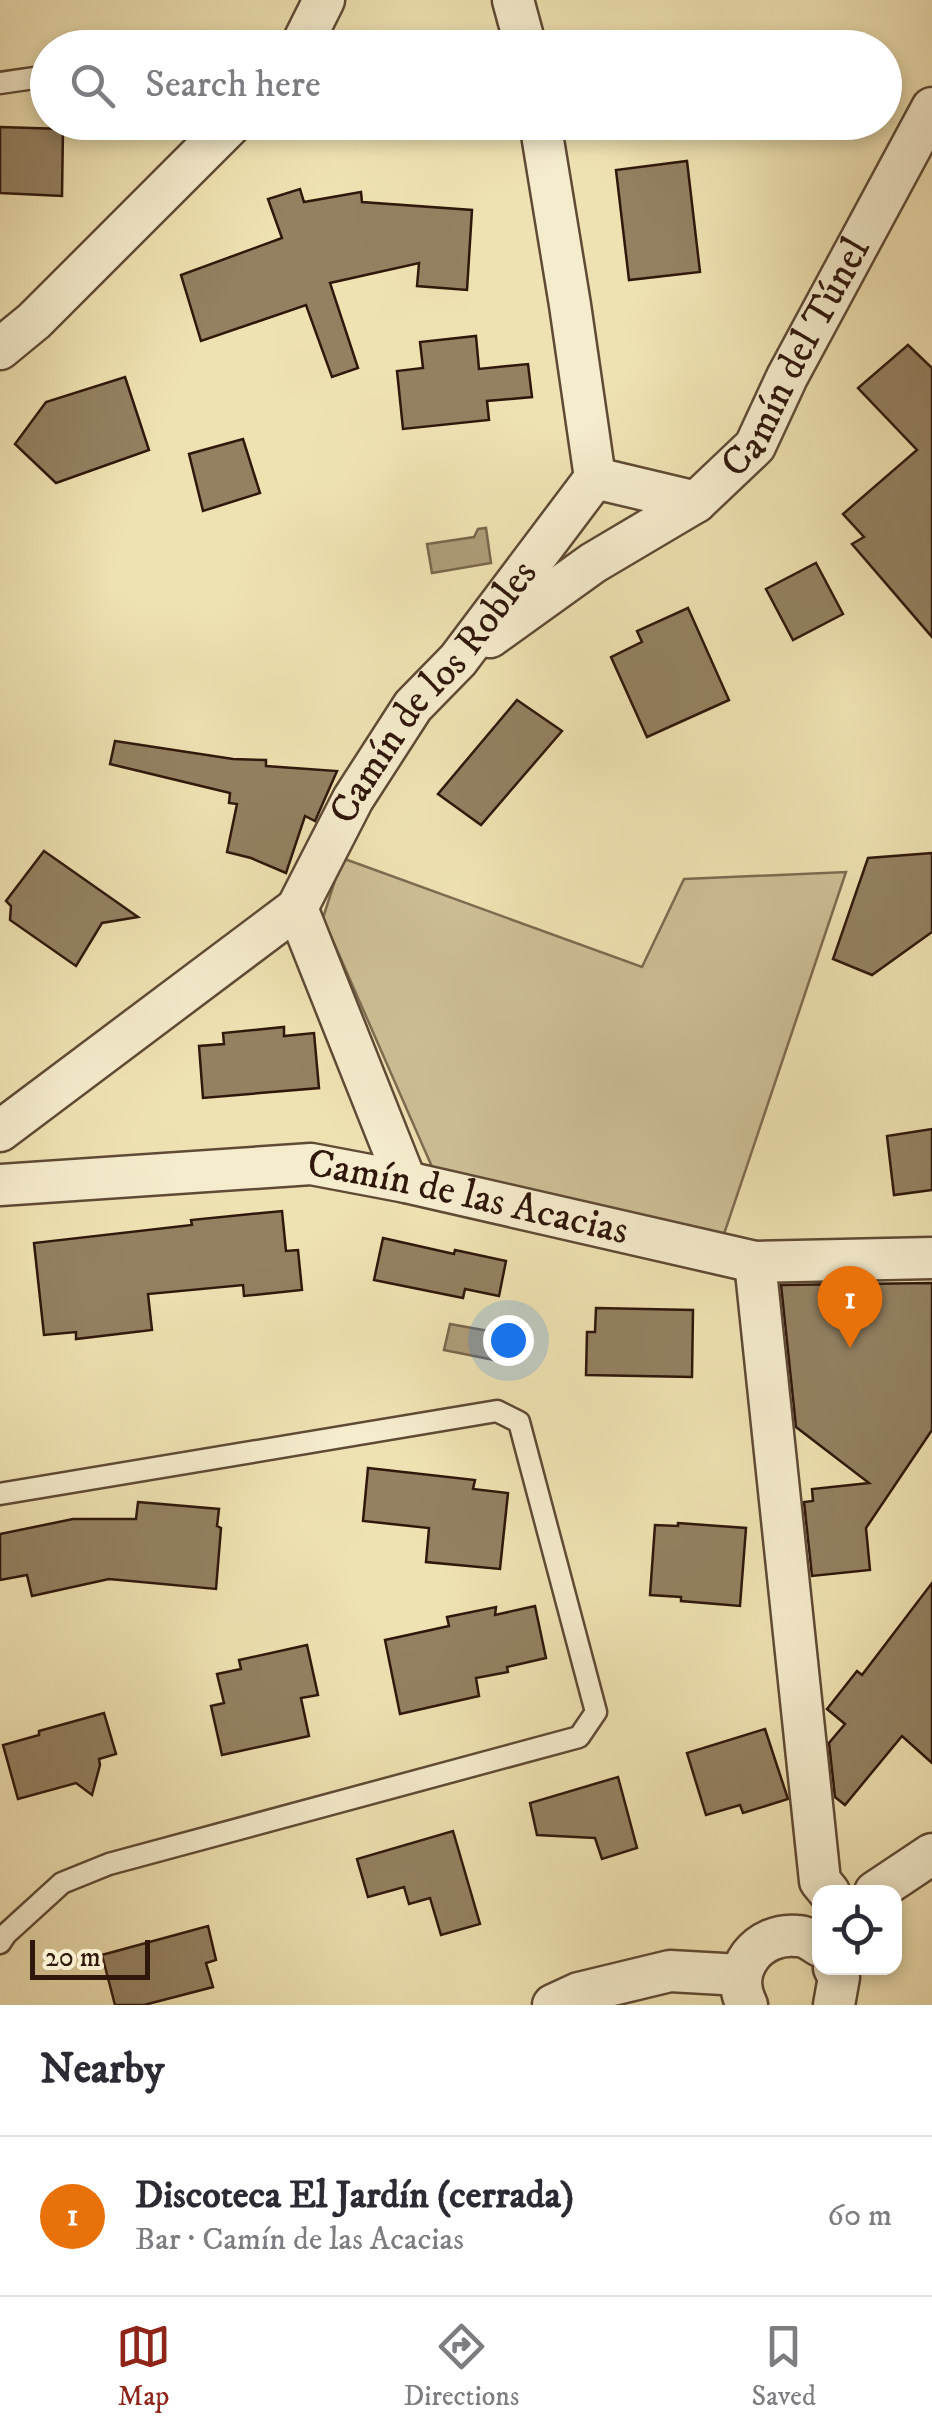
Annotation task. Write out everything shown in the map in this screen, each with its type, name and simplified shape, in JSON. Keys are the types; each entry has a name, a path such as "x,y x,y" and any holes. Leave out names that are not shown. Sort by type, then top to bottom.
{"street":[{"path":"309,30 324,0"},
{"path":"513,0 521,30"},
{"name":"Camín del Túnel","path":"595,478 696,502 756,446 787,377 932,108"},
{"path":"0,349 34,321 215,140"},
{"path":"543,140 595,478"},
{"name":"Camín de los Robles","path":"0,1132 297,908 362,783 413,706 458,660 595,478"},
{"path":"458,660 593,563 696,502"},
{"path":"297,908 406,1182"},
{"name":"Camín de las Acacias","path":"0,1185 311,1164 755,1262 932,1258"},
{"path":"755,1262 822,1885"},
{"path":"886,1885 932,1854"},
{"path":"553,2005 580,1993 670,1971 744,1990 752,1951 775,1936 802,1936 812,1942"},
{"path":"834,2005 838,1975"}],"lane":[{"path":"0,83 30,79"},
{"path":"0,1494 497,1411 519,1422 596,1712 578,1737 109,1864 62,1884 2,1938"}],"shaded area":[{"path":"486,528 491,563 432,573 427,544 474,537 478,529"},
{"path":"342,858 642,967 684,879 846,872 724,1234 436,1176 323,918"},
{"path":"450,1324 500,1333 494,1360 444,1350"}],"building":[{"path":"0,127 30,128 30,140 63,140 62,196 0,193"},
{"path":"687,161 700,272 629,280 616,170"},
{"path":"300,189 304,202 361,192 362,202 472,210 467,290 417,286 419,263 330,283 358,368 332,377 306,305 201,341 181,275 282,238 268,199"},
{"path":"476,336 479,369 528,364 532,397 487,401 489,420 403,429 397,371 423,368 420,342"},
{"path":"908,345 932,368 932,637 852,544 864,537 843,514 917,450 858,388"},
{"path":"125,377 149,450 56,483 15,444 46,402"},
{"path":"243,439 260,493 203,511 189,454"},
{"path":"816,563 843,614 793,640 766,589"},
{"path":"688,608 729,700 647,737 611,657 642,642 637,631"},
{"path":"517,700 562,731 481,825 438,794"},
{"path":"115,741 233,759 266,760 266,766 337,771 315,821 305,816 286,873 227,852 237,804 229,803 230,793 110,764"},
{"path":"44,851 138,917 102,923 76,966 10,920 11,906 6,901"},
{"path":"932,853 932,932 872,975 833,959 868,858"},
{"path":"284,1027 284,1036 314,1033 319,1088 203,1098 199,1046 224,1044 223,1033"},
{"path":"932,1129 932,1190 894,1195 887,1136"},
{"path":"282,1211 286,1251 298,1250 302,1290 244,1296 243,1285 148,1294 152,1330 76,1339 76,1332 44,1335 34,1243"},
{"path":"383,1238 506,1261 499,1296 465,1289 463,1298 374,1280"},
{"path":"932,1283 932,1430 866,1528 870,1570 812,1576 804,1502 813,1501 812,1489 869,1483 796,1427 781,1285"},
{"path":"596,1308 693,1310 692,1377 586,1375 587,1332 595,1332"},
{"path":"368,1468 475,1480 473,1489 508,1493 500,1569 426,1562 429,1528 363,1521"},
{"path":"138,1502 219,1509 216,1589 109,1579 32,1596 27,1575 0,1580 0,1534 73,1519 136,1519"},
{"path":"655,1525 746,1528 740,1606 650,1595"},
{"path":"932,1583 932,1763 902,1736 845,1805 835,1797 829,1743 845,1724 827,1709 857,1671 862,1675"},
{"path":"535,1606 546,1658 507,1667 508,1672 476,1678 479,1696 400,1714 385,1640 449,1626 447,1617 496,1607 495,1615"},
{"path":"307,1645 318,1695 301,1698 309,1736 222,1755 211,1706 224,1703 217,1674 241,1669 239,1660"},
{"path":"104,1713 116,1754 99,1759 92,1795 76,1783 18,1799 3,1745"},
{"path":"765,1729 788,1799 743,1813 740,1805 706,1815 687,1753"},
{"path":"618,1777 637,1848 602,1859 595,1838 537,1835 530,1803"},
{"path":"453,1831 480,1924 441,1935 430,1898 409,1904 404,1887 368,1897 357,1859"},
{"path":"208,1926 216,1960 206,1963 213,1987 144,2005 115,2005 102,1955"}],"place":[{"name":"Discoteca El Jardín (cerrada)","path":"850,1348"}]}
